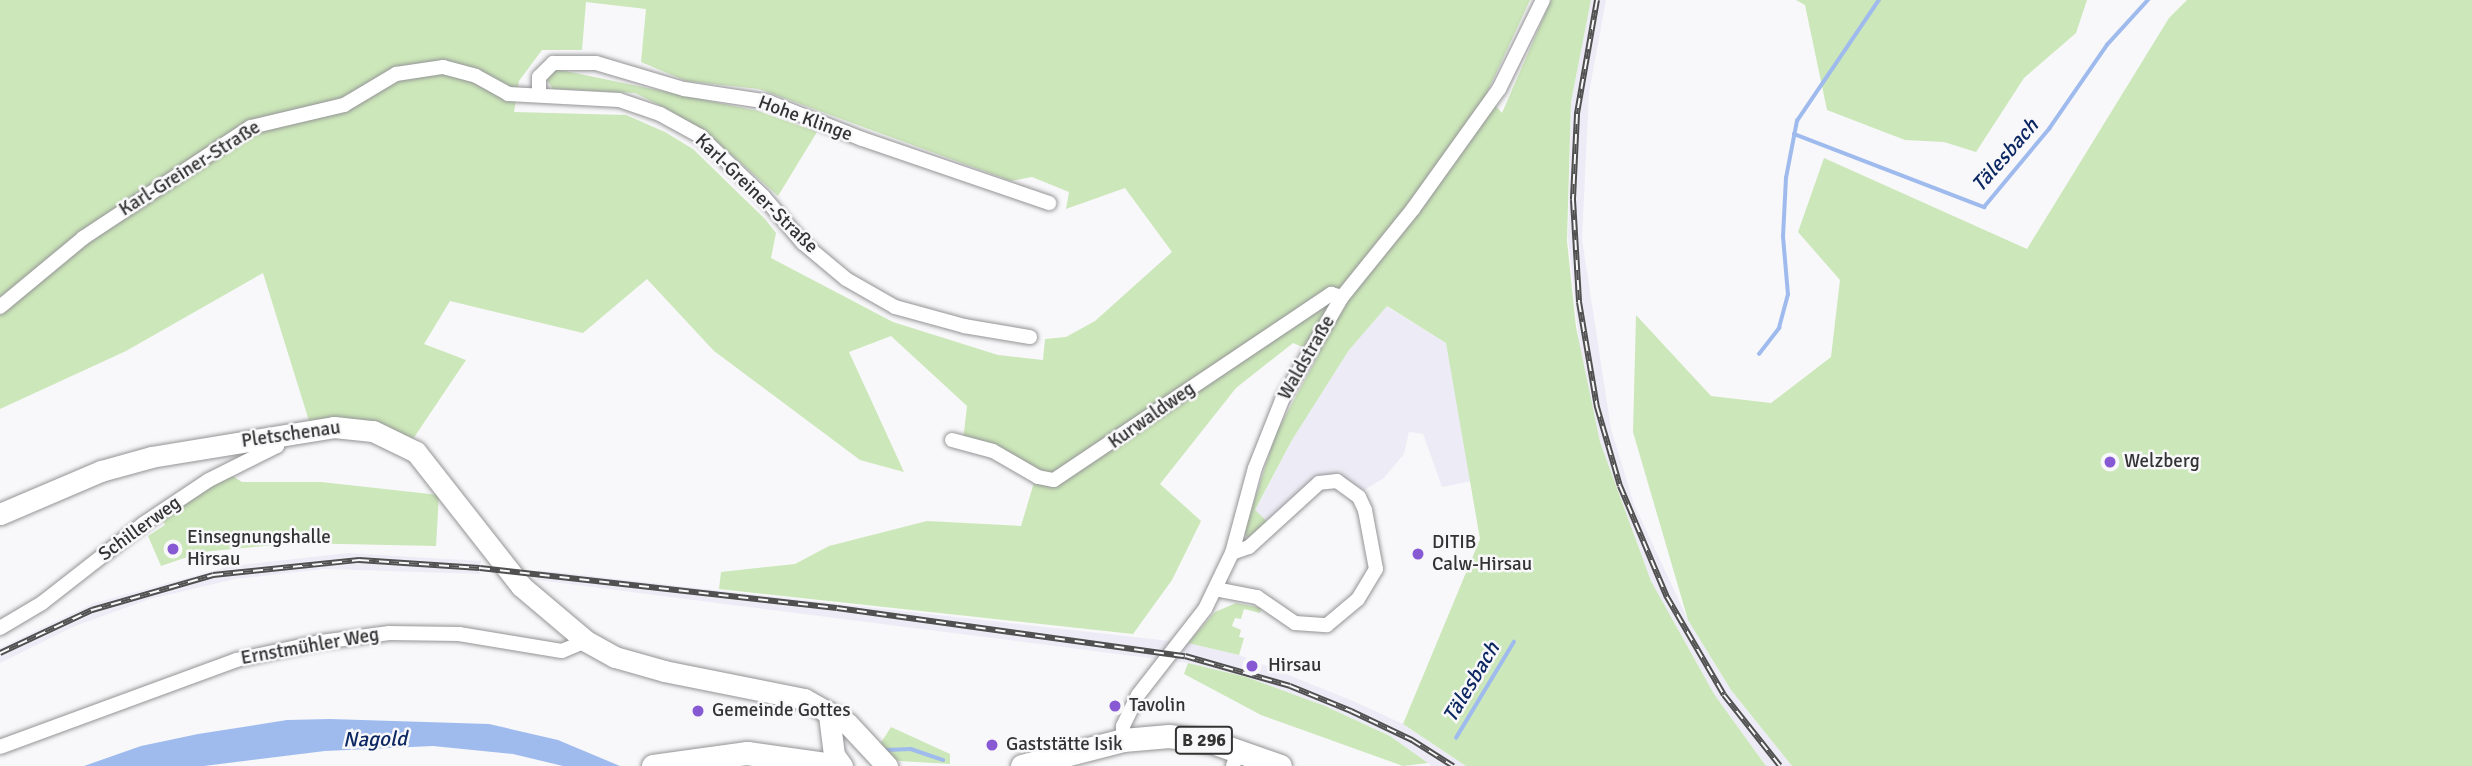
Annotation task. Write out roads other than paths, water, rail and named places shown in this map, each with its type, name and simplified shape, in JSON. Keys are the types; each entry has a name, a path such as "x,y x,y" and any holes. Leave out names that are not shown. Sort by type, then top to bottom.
{"main road":[{"name":"Pletschenau","path":"0,514 101,471 151,457 278,435 353,427 394,438 416,452 521,586 586,641"},
{"path":"586,641 615,657 664,671 786,693 847,723 887,766"},
{"path":"829,715 834,755 841,766"},
{"path":"841,766 855,734"},
{"name":"B 296","path":"1022,766 1124,740 1191,738 1280,766"},
{"path":"659,765 747,753 841,766"}],"street":[{"name":"Waldstraße","path":"1124,740 1123,726 1138,695 1205,608 1215,589 1232,553 1266,436 1342,297 1487,107 1542,0"},
{"name":"Hohe Klinge","path":"539,96 539,77 553,63 596,63 684,89 769,102 862,139 1049,203"},
{"name":"Karl-Greiner-Straße","path":"0,307 83,238 251,127 344,105 396,74 421,67 443,67 475,76 508,94 619,100 660,114 700,136 763,196 803,243 846,279 895,307 964,326 1030,337"},
{"name":"Kurwaldweg","path":"952,440 993,452 1038,477 1054,480 1331,294 1342,297"},
{"name":"Schillerweg","path":"0,628 42,603 143,524 209,480 277,446 278,435"},
{"path":"1215,589 1257,597 1295,623 1327,625 1358,599 1376,569 1365,510 1359,498 1337,481 1319,483 1249,547 1232,553"},
{"name":"Ernstmühler Weg","path":"0,747 236,660 321,642 389,633 459,634 562,651 586,641"}],"water":[{"name":"Nagold","path":"287,720 489,724 558,740 620,766 563,766 513,754 433,746 325,751 204,766 84,766 141,746 198,734"}],"waterway":[{"name":"Tälesbach","path":"1759,354 1779,328 1788,295 1783,237 1786,178 1797,121 1879,0"},
{"name":"Tälesbach","path":"1794,134 1984,207 2049,129 2107,45 2148,0"},
{"name":"Tälesbach","path":"1456,738 1514,642"},
{"path":"886,750 911,749 943,760"}],"railway":[{"path":"1597,0 1577,114 1573,200 1579,302 1597,407 1620,486 1667,597 1724,695 1780,766"},
{"path":"0,653 92,610 213,575 359,560 480,568 837,608 1185,656 1290,686 1351,711 1412,740 1453,766"}],"place":[{"name":"Welzberg","path":"2110,462"},
{"name":"Einsegnungshalle Hirsau","path":"173,549"},
{"name":"DITIB Calw-Hirsau","path":"1418,554"},
{"name":"Hirsau","path":"1252,666"},
{"name":"Tavolin","path":"1115,706"},
{"name":"Gemeinde Gottes","path":"698,711"},
{"name":"Gaststätte Isik","path":"992,745"}]}
